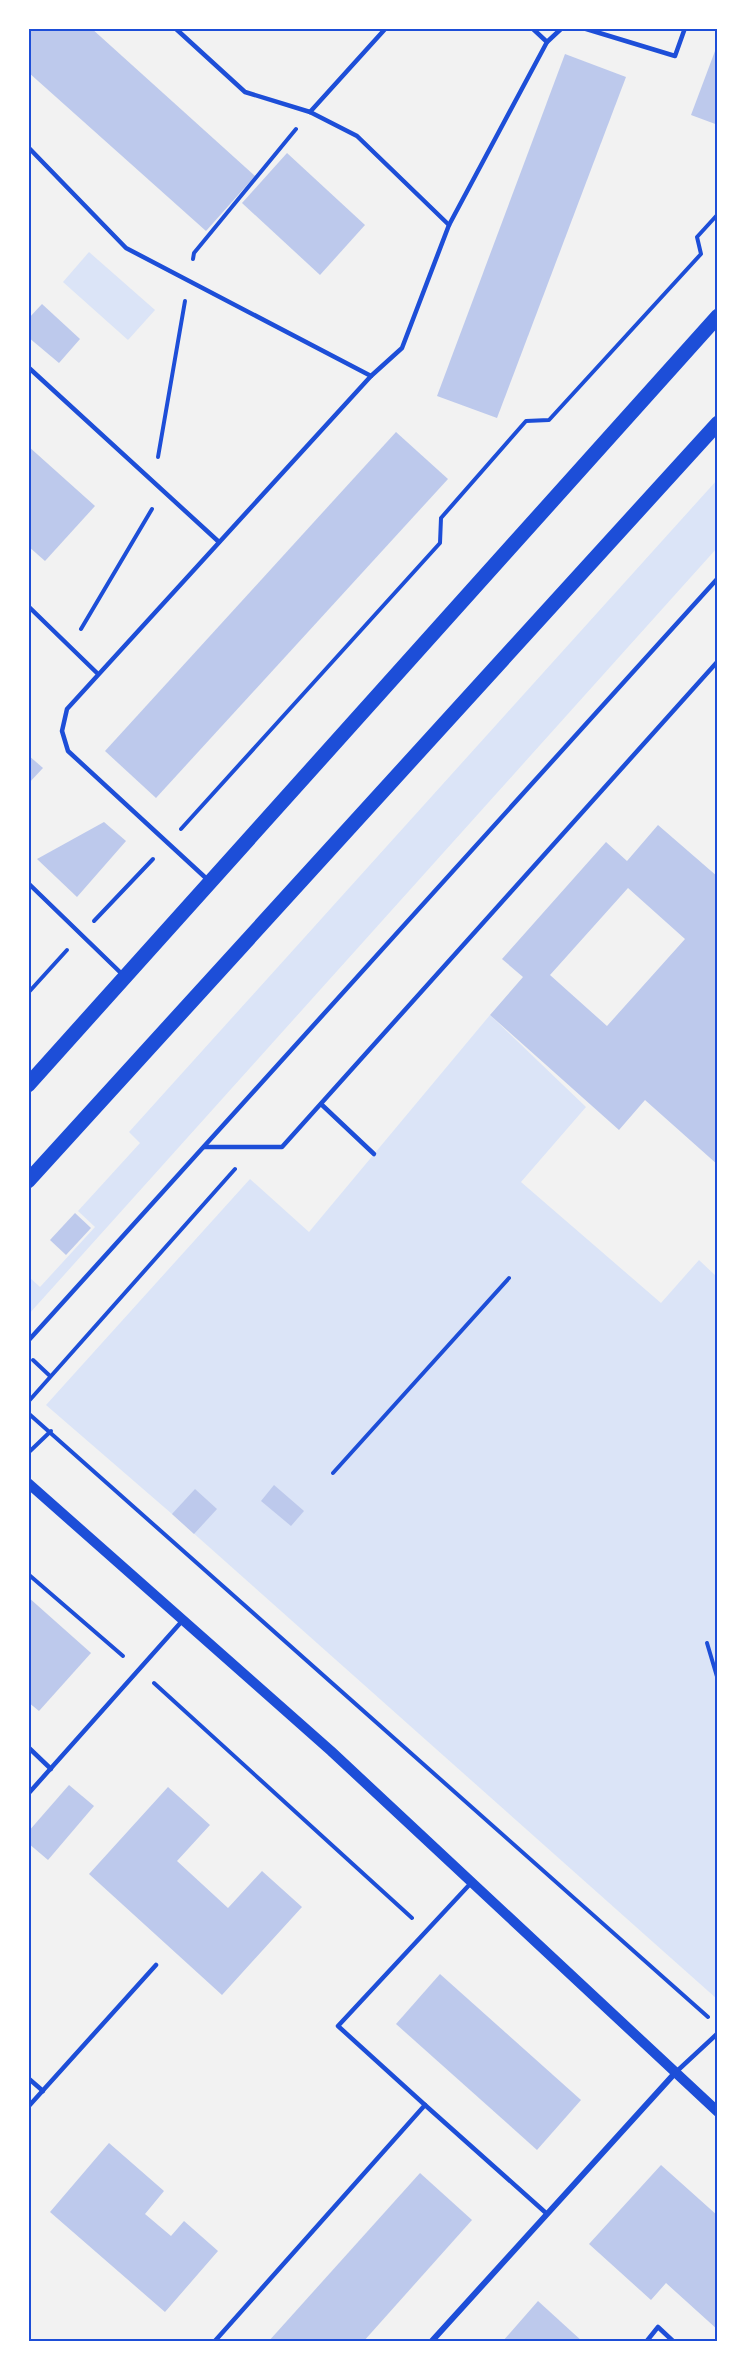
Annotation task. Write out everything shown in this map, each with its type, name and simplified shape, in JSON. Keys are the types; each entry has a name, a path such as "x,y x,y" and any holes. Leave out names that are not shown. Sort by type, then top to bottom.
{"main road":[{"path":"28,1085 717,316"},
{"path":"28,1181 717,423"}],"street":[{"path":"28,1482 331,1751 717,2112"},
{"path":"431,2342 675,2073"}],"lane":[{"path":"175,28 245,92 310,112 357,136 449,225"},
{"path":"310,112 386,28"},
{"path":"532,28 546,42"},
{"path":"210,882 68,751 62,731 67,709 97,673 371,376 402,348 449,225 546,42 562,28"},
{"path":"583,28 675,56 685,28"},
{"path":"28,147 126,248 371,376"},
{"path":"28,368 219,542"},
{"path":"28,1341 717,578"},
{"path":"28,606 97,673"},
{"path":"204,1147 282,1147 717,661"},
{"path":"28,883 125,976"},
{"path":"321,1104 374,1154"},
{"path":"28,1794 183,1620"},
{"path":"28,1747 51,1768"},
{"path":"471,1883 338,2026 546,2213"},
{"path":"28,2108 156,1965"},
{"path":"675,2073 717,2033"},
{"path":"28,2078 43,2091"},
{"path":"214,2342 425,2105"},
{"path":"646,2342 658,2327 674,2342"}],"path":[{"path":"28,993 168,843 440,543 441,518 526,421 549,420 701,254 697,237 717,214"},
{"path":"71,647 163,490"},
{"path":"28,1402 255,1146"},
{"path":"333,1473 509,1278"},
{"path":"28,1356 50,1376"},
{"path":"28,1413 709,2017"},
{"path":"28,1453 51,1431"},
{"path":"28,1574 139,1670 426,1931"},
{"path":"707,1643 717,1680"}],"shaded area":[{"path":"89,252 155,310 128,340 63,282"},
{"path":"717,480 717,548 29,1314 29,1277 40,1287 95,1227 78,1211 140,1143 129,1132"},
{"path":"490,1015 586,1107 521,1182 661,1303 699,1260 717,1277 717,1999 172,1514 46,1405 250,1179 309,1232"}],"building":[{"path":"28,28 91,28 255,176 206,231 28,72"},
{"path":"718,43 718,125 691,115"},
{"path":"565,54 626,77 497,418 437,396"},
{"path":"287,153 365,225 320,275 242,203"},
{"path":"42,304 80,339 59,363 28,337 28,319"},
{"path":"396,432 448,479 156,798 105,751"},
{"path":"28,446 95,506 45,561 28,546"},
{"path":"28,755 43,768 28,784"},
{"path":"104,822 126,841 77,897 37,859"},
{"path":"658,825 718,877 718,1165 645,1100 619,1130 490,1015 523,977 502,959 606,842 627,861","holes":["628,888 685,939 607,1026 550,975"]},
{"path":"75,1213 91,1228 66,1255 50,1240"},
{"path":"274,1485 304,1511 291,1526 261,1501"},
{"path":"195,1489 217,1509 194,1534 172,1514"},
{"path":"28,1597 91,1653 39,1711 28,1702"},
{"path":"69,1785 94,1806 48,1860 28,1843 28,1832"},
{"path":"168,1787 210,1825 177,1861 228,1908 262,1871 302,1907 222,1995 89,1874"},
{"path":"440,1974 581,2100 537,2150 396,2024"},
{"path":"109,2143 164,2191 145,2214 171,2236 184,2221 218,2251 165,2312 50,2212"},
{"path":"661,2165 718,2216 718,2330 666,2283 651,2300 589,2244"},
{"path":"420,2173 472,2220 363,2342 268,2342"},
{"path":"538,2301 583,2342 502,2342"}]}
